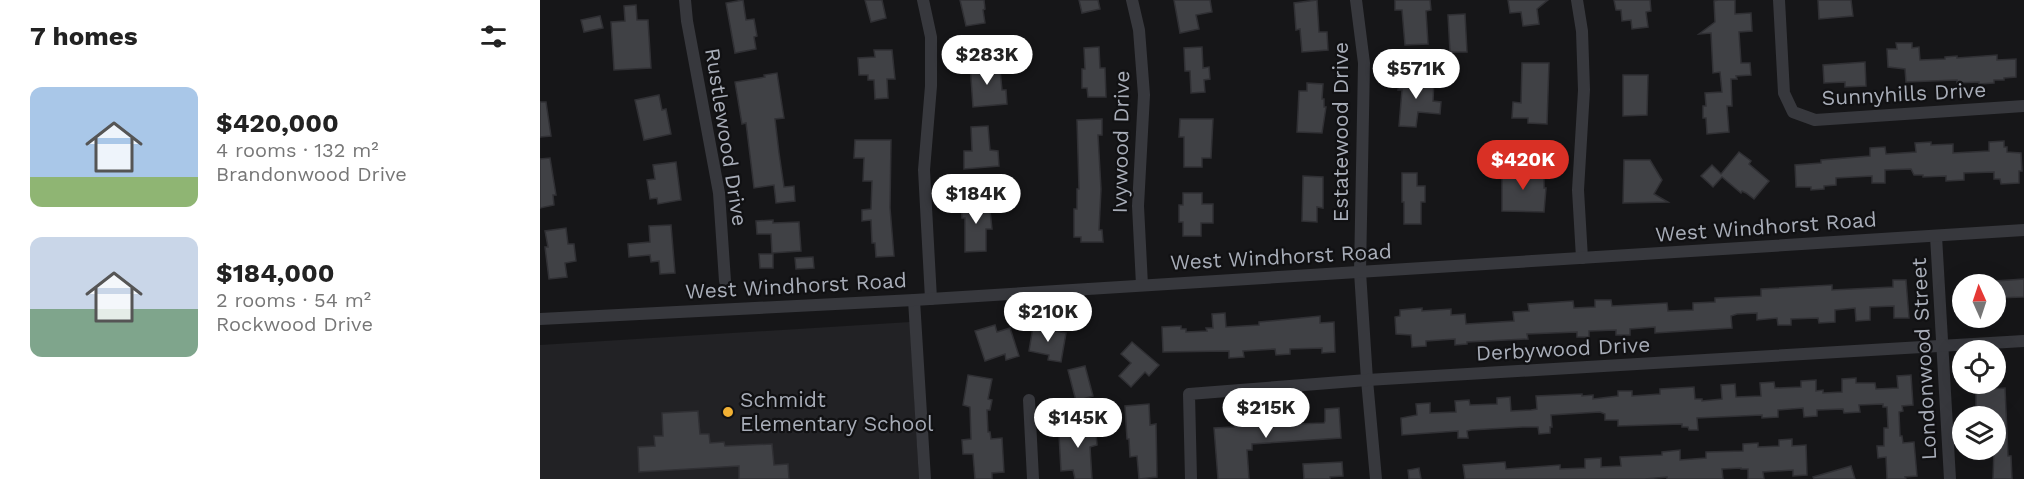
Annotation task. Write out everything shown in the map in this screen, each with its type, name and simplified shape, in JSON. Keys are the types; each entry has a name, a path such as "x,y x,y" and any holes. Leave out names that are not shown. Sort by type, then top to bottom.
{"street":[{"name":"Rustlewood Drive","path":"685,0 719,193 725,281"},
{"path":"923,0 931,37 931,86 924,170 931,299"},
{"name":"Ivywood Drive","path":"1132,0 1139,30 1144,95 1138,206 1142,285"},
{"name":"Estatewood Drive","path":"1356,0 1364,63 1360,272 1376,479"},
{"path":"1577,0 1582,31 1584,90 1578,190 1582,258"},
{"name":"Sunnyhills Drive","path":"1779,0 1785,93 1793,112 1815,120 2024,106"},
{"name":"West Windhorst Road","path":"540,319 931,299 2024,230"},
{"name":"Londonwood Street","path":"1936,236 1950,479"},
{"path":"914,300 925,479"},
{"name":"Derbywood Drive","path":"1191,479 1189,394 1367,380 2024,341"},
{"path":"1029,400 1033,479"}],"shaded area":[{"name":"Schmidt Elementary School","path":"910,322 919,479 540,479 540,345"}],"building":[{"path":"743,0 746,20 754,19 757,36 754,37 756,49 735,53 726,3"},
{"path":"865,0 882,0 886,18 871,22"},
{"path":"960,0 984,0 985,23 966,26"},
{"path":"1079,0 1098,0 1100,9 1082,13"},
{"path":"1174,0 1210,0 1212,12 1196,15 1199,29 1180,33"},
{"path":"1317,0 1319,32 1327,32 1328,50 1302,52 1300,29 1296,30 1294,3"},
{"path":"1395,0 1430,0 1431,10 1426,11 1428,44 1405,45 1402,10 1395,10"},
{"path":"1508,0 1548,0 1537,9 1539,24 1523,26 1521,12 1510,13"},
{"path":"1614,0 1650,0 1651,11 1646,12 1648,27 1632,29 1631,20 1622,21 1621,10 1616,10"},
{"path":"1735,0 1735,14 1751,13 1752,31 1739,32 1741,63 1750,63 1751,75 1736,76 1737,79 1731,79 1732,106 1727,106 1729,132 1707,134 1706,118 1703,118 1703,106 1706,106 1705,93 1722,92 1720,72 1713,73 1711,33 1699,34 1715,22 1714,1"},
{"path":"1818,0 1851,0 1853,16 1819,19"},
{"path":"636,5 637,20 648,20 651,68 614,70 611,22 625,21 624,6"},
{"path":"1465,14 1467,52 1450,52 1448,15"},
{"path":"600,16 603,28 584,32 581,20"},
{"path":"1896,43 1912,43 1912,48 1919,47 1920,60 1997,55 1997,60 2016,59 2016,77 1994,80 1994,83 1979,84 1979,82 1957,83 1957,80 1906,82 1905,69 1888,67 1887,49 1897,49"},
{"path":"1099,47 1100,68 1105,68 1106,97 1088,97 1087,88 1082,88 1082,69 1085,69 1084,48"},
{"path":"1202,47 1203,68 1209,67 1210,79 1204,80 1205,92 1191,93 1190,71 1185,71 1184,48"},
{"path":"874,50 892,50 895,79 887,79 888,98 875,99 874,80 868,80 868,75 859,75 858,58 875,57"},
{"path":"992,62 993,70 1000,69 1002,90 1006,90 1007,104 973,107 970,64"},
{"path":"1865,62 1866,86 1845,87 1845,82 1824,83 1823,65"},
{"path":"1522,63 1549,63 1547,124 1528,123 1528,118 1512,118 1513,102 1521,103"},
{"path":"777,73 784,118 775,119 779,153 784,187 794,186 795,201 776,203 774,185 754,188 746,123 742,124 735,82"},
{"path":"1623,75 1648,75 1647,115 1623,116"},
{"path":"1400,77 1434,80 1433,101 1441,102 1440,114 1418,112 1416,127 1399,126 1402,90 1398,90"},
{"path":"1307,83 1323,84 1322,99 1326,107 1322,133 1297,132 1299,91 1307,91"},
{"path":"659,95 662,110 666,109 671,134 644,140 635,100"},
{"path":"540,102 546,102 551,136 540,137"},
{"path":"1102,119 1102,135 1098,135 1101,189 1099,230 1102,230 1103,242 1081,242 1081,237 1074,237 1074,209 1077,209 1077,189 1079,189 1077,120"},
{"path":"1180,119 1213,119 1211,158 1202,158 1202,167 1184,167 1184,137 1179,137"},
{"path":"988,126 990,150 998,151 999,166 964,169 964,151 972,151 971,127"},
{"path":"855,140 891,140 890,208 894,256 876,257 875,243 872,243 871,220 862,221 862,210 871,209 872,181 863,181 864,158 854,158"},
{"path":"2004,141 2007,152 2021,153 2022,171 2019,171 2019,183 2001,184 2000,179 1994,179 1994,172 1964,173 1964,180 1946,181 1946,176 1923,177 1923,175 1914,175 1911,169 1885,170 1885,183 1872,183 1872,176 1836,178 1836,185 1824,186 1824,189 1811,190 1811,187 1796,187 1795,165 1821,163 1821,160 1870,156 1870,148 1885,147 1886,154 1916,152 1915,143 1931,142 1931,145 1953,144 1953,153 1989,151 1989,142"},
{"path":"1739,152 1751,161 1749,164 1769,181 1754,199 1742,191 1741,193 1722,177 1713,187 1701,176 1712,165 1721,174"},
{"path":"550,158 556,195 553,195 554,205 540,208 540,159"},
{"path":"1624,160 1650,160 1662,180 1654,194 1668,202 1623,203"},
{"path":"676,162 681,200 658,204 657,198 650,199 647,180 655,179 653,165"},
{"path":"1502,168 1544,171 1544,188 1546,188 1544,212 1502,211"},
{"path":"1402,173 1417,173 1417,186 1425,186 1425,202 1421,202 1421,224 1404,224"},
{"path":"1303,176 1323,177 1323,208 1317,207 1317,222 1302,221"},
{"path":"1183,193 1202,193 1202,204 1213,204 1213,223 1201,223 1201,236 1183,236 1183,222 1179,222 1179,205 1183,205"},
{"path":"989,201 992,229 986,229 986,251 965,252 965,218 962,218 961,202"},
{"path":"773,220 773,223 799,222 801,251 772,253 771,234 757,234 756,221"},
{"path":"671,225 675,273 660,274 659,261 651,262 650,255 629,257 628,244 650,242 649,226"},
{"path":"566,228 568,244 574,244 576,261 565,263 567,277 549,279 545,231"},
{"path":"759,254 773,254 773,268 760,268"},
{"path":"813,257 814,268 796,269 795,258"},
{"path":"2024,279 2024,297 2006,298 2006,280"},
{"path":"1893,280 1906,280 1909,318 1894,318 1894,306 1870,307 1870,320 1856,321 1855,308 1835,310 1835,322 1819,323 1818,318 1791,319 1791,325 1778,325 1777,318 1757,320 1757,313 1737,314 1731,316 1732,328 1655,333 1655,327 1630,329 1630,335 1616,335 1616,330 1589,331 1589,337 1577,337 1577,332 1527,334 1528,339 1467,342 1467,344 1455,345 1455,339 1426,341 1426,346 1412,347 1411,335 1396,334 1395,317 1400,316 1400,310 1451,309 1451,315 1465,314 1466,324 1514,321 1513,312 1529,311 1528,304 1573,301 1574,308 1595,307 1595,300 1611,300 1612,306 1667,303 1668,311 1693,310 1693,303 1715,302 1715,298 1761,296 1761,289 1832,285 1832,290 1893,287"},
{"path":"1225,313 1226,327 1259,325 1259,322 1320,316 1320,323 1334,322 1335,352 1322,353 1322,348 1290,349 1290,354 1276,355 1275,349 1243,351 1244,357 1229,358 1229,351 1163,352 1162,327 1181,326 1181,329 1186,329 1186,332 1207,331 1206,328 1213,328 1212,314"},
{"path":"995,325 997,332 1010,328 1019,356 1006,360 1005,354 985,361 975,331"},
{"path":"1033,327 1066,333 1061,362 1048,360 1049,355 1029,351"},
{"path":"1132,342 1159,365 1149,376 1145,372 1131,387 1119,376 1131,363 1121,354"},
{"path":"1085,366 1093,396 1076,401 1068,370"},
{"path":"968,375 992,379 988,399 992,400 990,410 987,410 988,432 990,432 991,439 1002,438 1004,472 992,473 992,479 975,479 973,454 963,454 962,440 971,439 970,407 963,405"},
{"path":"1911,375 1913,405 1902,406 1903,411 1899,412 1900,436 1902,436 1903,443 1914,442 1917,476 1905,477 1906,479 1887,479 1886,457 1878,458 1877,446 1884,446 1884,428 1888,428 1887,407 1883,407 1883,404 1859,405 1860,412 1844,413 1843,409 1817,410 1817,416 1804,417 1803,408 1778,410 1778,417 1762,418 1762,415 1697,418 1698,430 1689,430 1688,427 1682,427 1682,424 1618,426 1618,420 1605,420 1605,414 1600,412 1551,415 1550,433 1539,434 1538,427 1523,427 1471,430 1467,431 1468,438 1458,438 1458,431 1402,435 1401,418 1417,415 1416,404 1430,403 1430,413 1456,412 1455,401 1469,400 1470,405 1497,404 1497,398 1510,397 1511,411 1531,410 1537,409 1536,396 1582,394 1582,396 1593,395 1593,399 1618,396 1618,391 1632,391 1632,396 1660,394 1660,389 1694,387 1695,399 1702,399 1702,401 1722,399 1721,385 1735,384 1736,397 1761,396 1760,383 1774,382 1775,388 1801,387 1801,381 1816,380 1816,391 1842,392 1842,379 1856,378 1856,383 1875,383 1876,389 1898,388 1897,376"},
{"path":"1976,394 2005,394 2006,406 1976,406"},
{"path":"1149,404 1150,425 1156,424 1157,477 1139,479 1137,456 1130,457 1125,406"},
{"path":"1339,408 1341,438 1252,444 1252,450 1247,450 1249,479 1218,479 1214,428 1234,427 1234,420 1258,419 1258,413 1272,412 1272,419 1295,417 1295,424 1324,423 1325,409"},
{"path":"698,411 700,434 709,434 710,443 724,442 725,446 772,444 774,465 788,464 789,479 739,479 739,466 639,472 638,447 655,446 654,436 663,436 662,413"},
{"path":"2006,411 2008,456 2011,456 2012,479 1993,479 1994,460 2006,460"},
{"path":"1088,417 1089,433 1096,433 1097,445 1090,447 1092,479 1075,479 1073,470 1061,471 1059,435 1071,434 1071,419"},
{"path":"1792,439 1792,446 1806,445 1807,475 1793,476 1793,470 1763,472 1764,479 1748,479 1748,469 1741,468 1722,469 1723,479 1667,479 1667,477 1465,479 1463,465 1505,462 1506,469 1560,465 1560,469 1585,468 1585,459 1601,458 1601,467 1621,466 1620,457 1662,455 1662,452 1680,450 1680,460 1706,458 1706,452 1743,451 1743,444 1758,443 1758,447 1779,446 1779,440"},
{"path":"1342,462 1343,476 1330,477 1330,479 1304,479 1303,464"},
{"path":"1851,466 1855,479 1814,479 1813,477"},
{"path":"1419,468 1421,479 1409,479 1408,470"}],"place":[{"name":"Schmidt Elementary School","path":"728,412"}]}
